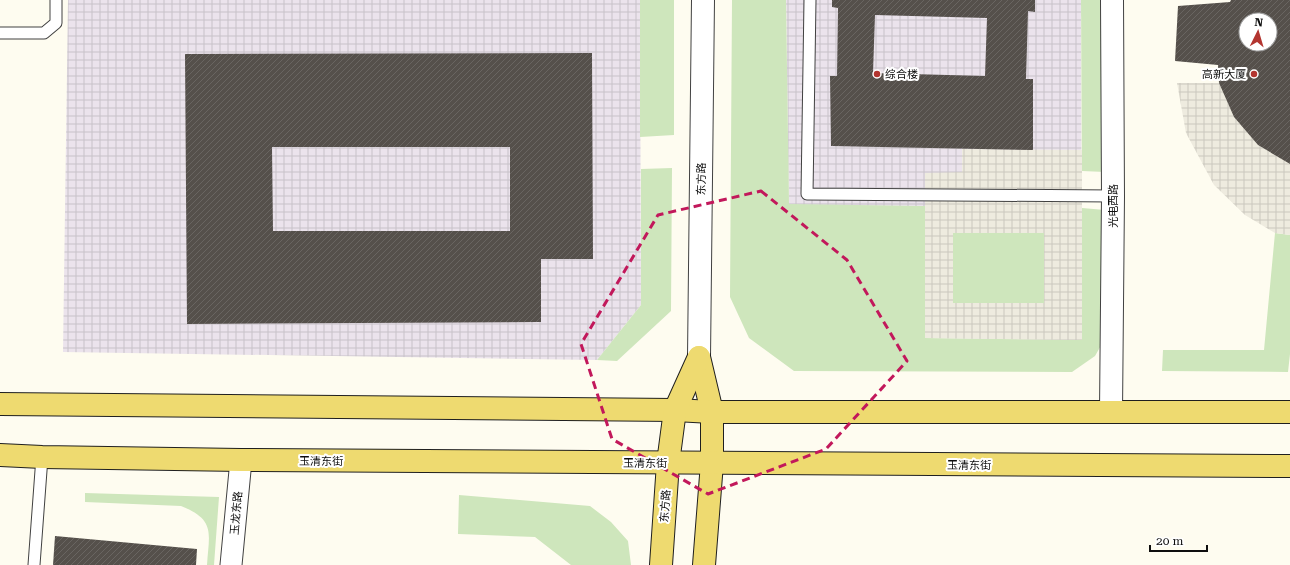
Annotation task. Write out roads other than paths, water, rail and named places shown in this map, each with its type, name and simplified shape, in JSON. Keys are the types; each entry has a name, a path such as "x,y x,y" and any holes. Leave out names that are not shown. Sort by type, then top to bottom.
{"main road":[{"name":"东方路","path":"661,565 668,463 675,410 699,357"},
{"name":"东方路","path":"699,357 712,412 712,463 704,565"},
{"path":"0,404 675,410 712,412 1290,412"},
{"name":"玉清东街","path":"0,455 241,460 1290,466"}],"street":[{"name":"东方路","path":"699,357 703,0"},
{"name":"光电西路","path":"1111,412 1113,196 1112,0"},
{"name":"玉龙东路","path":"231,565 241,460"}],"lane":[{"path":"0,33 44,33 56,23 56,0"},
{"path":"810,0 807,194 1113,196"},
{"path":"34,565 42,457"}],"place":[{"name":"综合楼","path":"877,74"},
{"name":"高新大厦","path":"1254,74"}]}
